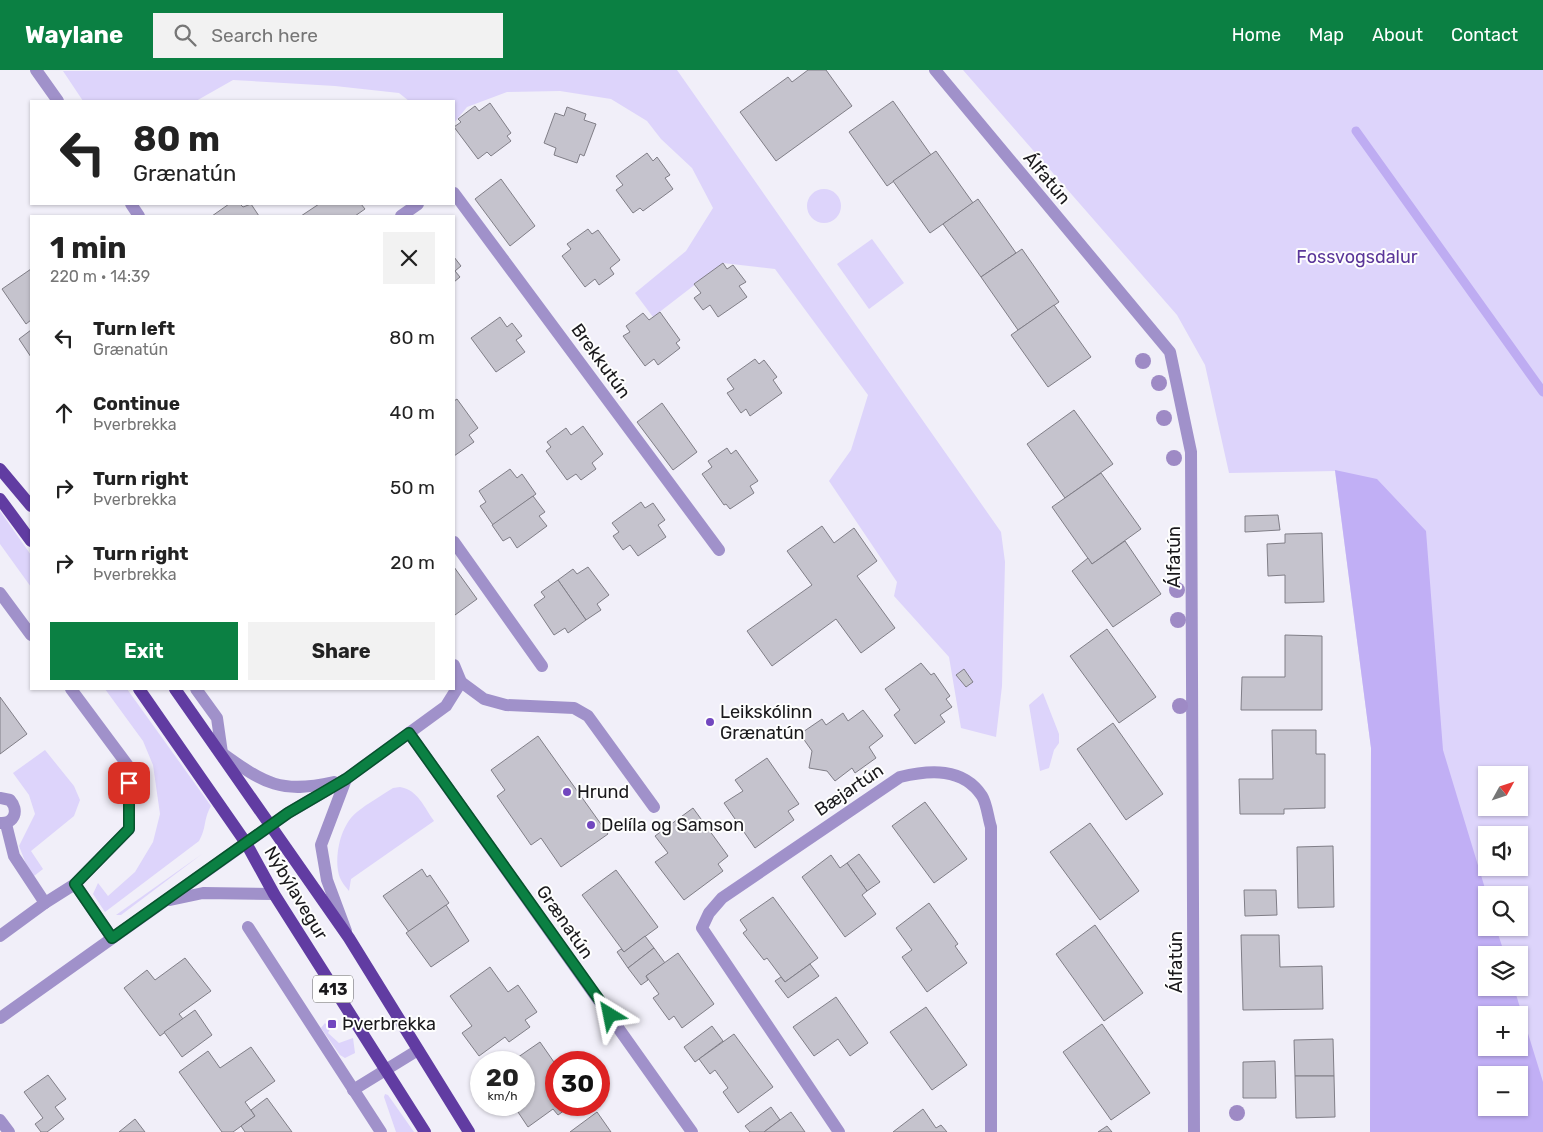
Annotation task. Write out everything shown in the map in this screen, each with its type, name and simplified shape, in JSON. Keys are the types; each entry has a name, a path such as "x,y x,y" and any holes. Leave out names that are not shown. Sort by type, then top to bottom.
{"main road":[{"path":"0,469 30,505"},
{"path":"0,499 30,541"},
{"name":"Nýbýlavegur","path":"140,690 246,843 274,894 425,1132"},
{"name":"Nýbýlavegur","path":"176,690 349,938 469,1132"}],"street":[{"path":"36,70 57,100"},
{"name":"Álfatún","path":"935,70 1170,352 1191,452 1194,1132"},
{"name":"Brekkutún","path":"455,194 720,550"},
{"path":"402,215 417,205"},
{"path":"455,543 542,666"},
{"path":"0,593 30,634"},
{"path":"455,668 460,682 484,699 506,705 574,708 588,716 654,807"},
{"path":"0,1018 270,826 346,779 446,706 460,682"},
{"path":"0,936 45,902 75,884 129,829 129,767 72,690"},
{"path":"197,690 217,718 222,754"},
{"name":"Grænatún","path":"409,733 692,1132"},
{"name":"Nýbýlavegur","path":"222,754 256,776 285,788 305,788 346,779"},
{"name":"Bæjartún","path":"839,1132 702,928 708,913 722,898 900,776 925,771 959,776 982,797 990,827 991,1132"},
{"path":"346,779 322,845 328,880 349,938"},
{"path":"0,798 10,800 15,806 16,813 12,820 3,824 14,856 45,902"},
{"path":"75,884 112,938"},
{"path":"165,901 203,893 274,894"},
{"path":"248,926 352,1090 381,1132"},
{"path":"352,1090 418,1050"},
{"path":"0,1120 9,1132"}],"green space":[{"path":"677,70 1001,532 1005,562 1002,686 996,737 961,728 949,657 894,596 897,582 829,481 851,450 868,395 775,269 723,263 653,317 635,293 686,251 713,208 692,168 661,139 647,121 611,99 560,91 507,92 467,107 455,122 455,100 408,100 399,93 335,86 233,80 198,100 82,100 63,71"},
{"name":"Fossvogsdalur","path":"963,70 1543,70 1543,1132 1370,1132 1371,748 1335,471 1229,473 1205,365 1177,315"},
{"path":"824,189 831,190 836,194 840,199 840,213 836,218 831,222 824,223 817,222 812,218 808,213 807,206 808,199 812,194 817,190"},
{"path":"872,239 904,283 869,309 837,264"},
{"path":"0,511 30,554 30,586 0,544"},
{"path":"106,690 128,690 211,806 199,841 105,912 93,894 98,883 108,896 135,872 153,842 160,814 153,765 143,741"},
{"path":"1043,693 1059,734 1059,743 1054,750 1049,768 1040,771 1029,705"},
{"path":"45,750 74,786 80,800 74,816 31,851 43,869 34,876 26,864 19,846 35,814 29,795 13,773"},
{"path":"400,787 416,795 434,821 351,879 349,891 340,878 337,861 339,843 346,825 357,812 393,788"},
{"path":"202,854 121,915 116,915"},
{"path":"325,1023 330,1029 328,1033 339,1043 353,1038 355,1053 345,1058 340,1055 321,1028"},
{"path":"385,1094 388,1095 414,1132 396,1132 384,1097"}],"shaded area":[{"path":"1335,470 1377,479 1426,531 1443,750 1478,865 1478,876 1481,876 1484,886 1478,886 1478,936 1499,936 1502,946 1478,946 1478,996 1516,996 1520,1006 1478,1006 1478,1056 1528,1056 1528,1033 1543,1082 1543,1132 1370,1132 1371,748"}],"building":[{"path":"808,70 826,70 852,106 776,161 740,112 788,77 792,82"},
{"path":"893,101 931,155 887,186 849,132"},
{"path":"490,103 511,133 507,136 511,141 491,156 487,152 478,159 455,126 461,122 458,119 475,106 479,111"},
{"path":"567,107 586,114 584,120 596,124 584,156 580,154 577,163 554,155 556,148 544,143 555,113 564,116"},
{"path":"936,151 973,203 930,233 893,181"},
{"path":"647,153 653,161 657,157 670,175 665,178 673,189 643,211 640,208 633,213 616,190 623,185 616,176"},
{"path":"501,179 535,226 510,246 475,199"},
{"path":"978,199 1016,253 981,277 943,224"},
{"path":"228,205 241,205 243,207 252,205 258,215 213,215"},
{"path":"318,205 362,205 365,209 356,215 302,215"},
{"path":"588,229 592,234 598,230 620,260 610,268 614,274 599,285 595,279 585,287 562,256 571,249 567,244"},
{"path":"1022,249 1059,302 1018,330 981,277"},
{"path":"455,258 461,266 455,271"},
{"path":"723,263 727,269 733,265 746,282 739,286 747,297 718,317 710,305 703,310 694,298 701,293 694,284"},
{"path":"30,270 30,321 26,324 2,289"},
{"path":"455,271 460,277 455,281"},
{"path":"1054,305 1091,357 1048,387 1011,335"},
{"path":"660,312 680,340 676,343 680,348 658,365 654,359 645,366 623,336 630,332 626,326 643,313 649,320"},
{"path":"500,317 507,327 512,323 522,336 516,340 525,352 496,372 471,338"},
{"path":"30,331 30,356 19,339"},
{"path":"755,359 759,364 764,360 777,377 773,380 782,393 750,416 746,409 741,413 727,393 734,389 727,379"},
{"path":"457,399 478,428 469,435 474,442 455,455 455,400"},
{"path":"662,403 697,452 673,470 637,422"},
{"path":"1074,410 1113,464 1065,498 1027,444"},
{"path":"583,426 603,454 592,463 596,469 581,480 576,474 567,480 546,451 551,447 547,442 566,428 571,435"},
{"path":"727,448 731,454 736,450 758,481 750,486 754,493 730,509 726,504 724,505 702,474 712,467 708,461"},
{"path":"510,469 517,478 522,474 536,494 493,525 480,506 486,502 479,491"},
{"path":"1101,473 1141,529 1092,564 1052,507"},
{"path":"533,496 545,512 539,516 547,526 517,548 510,537 503,541 492,525"},
{"path":"641,502 645,508 653,503 665,520 658,525 666,537 638,556 630,545 623,550 613,536 619,532 612,523"},
{"path":"1278,515 1280,530 1245,532 1245,516"},
{"path":"822,526 834,543 854,528 877,561 857,576 895,628 861,653 836,619 772,666 747,631 812,585 787,551"},
{"path":"1322,533 1324,602 1285,603 1285,575 1268,576 1267,544 1285,543 1285,534"},
{"path":"1125,541 1161,594 1113,627 1072,571 1088,558 1092,564"},
{"path":"588,567 609,595 597,604 601,610 586,620 558,580 573,569 577,574"},
{"path":"455,568 477,599 455,615"},
{"path":"558,580 586,620 568,633 565,628 554,635 534,605 545,597 541,592"},
{"path":"1107,629 1156,697 1119,723 1070,656"},
{"path":"1285,635 1322,636 1322,710 1241,710 1242,677 1285,677"},
{"path":"921,663 931,675 934,673 950,696 946,699 952,707 940,715 945,722 915,744 894,715 900,710 885,689"},
{"path":"964,669 973,682 966,687 956,675"},
{"path":"0,697 27,734 0,754"},
{"path":"863,710 883,736 869,747 876,758 855,773 852,768 835,781 827,771 809,768 812,751 800,734 822,719 826,725 843,713 848,721"},
{"path":"1113,723 1163,794 1126,820 1077,749"},
{"path":"1272,730 1316,730 1316,754 1325,754 1325,808 1284,809 1284,814 1240,814 1239,779 1273,779"},
{"path":"538,736 608,834 561,867 541,838 531,845 497,796 505,790 491,770"},
{"path":"767,758 799,804 788,811 794,820 755,848 724,803 743,791 735,780"},
{"path":"925,802 967,859 934,883 892,826"},
{"path":"693,808 728,856 718,864 723,871 684,900 655,862 668,853 655,836"},
{"path":"1090,823 1139,891 1100,920 1050,852"},
{"path":"1333,846 1334,907 1298,908 1297,847"},
{"path":"859,854 880,882 867,891 847,863"},
{"path":"831,855 840,868 847,863 867,891 862,895 876,914 845,937 802,877"},
{"path":"422,869 427,877 430,875 449,903 409,932 383,896"},
{"path":"616,870 658,927 624,952 582,895"},
{"path":"1244,890 1276,890 1277,915 1245,916"},
{"path":"773,897 818,958 785,982 767,958 764,960 743,933 747,930 740,920"},
{"path":"929,903 958,944 955,946 967,963 927,992 902,957 912,950 896,928"},
{"path":"446,905 469,941 431,967 406,933"},
{"path":"1095,925 1143,993 1104,1021 1056,954"},
{"path":"1241,935 1279,935 1280,967 1322,966 1323,1009 1243,1010"},
{"path":"645,936 654,948 628,968 617,952 621,949 624,952"},
{"path":"654,948 665,963 646,976 648,980 641,985 628,968"},
{"path":"678,953 714,1004 682,1028 674,1016 669,1020 653,998 659,994 646,976"},
{"path":"185,958 211,991 179,1014 183,1019 160,1036 124,988 147,970 155,980"},
{"path":"810,964 819,976 788,998 775,981 781,977 785,982"},
{"path":"490,967 508,992 518,985 537,1012 525,1020 530,1027 509,1042 505,1037 486,1051 475,1051 462,1033 472,1026 450,996"},
{"path":"836,997 868,1043 850,1056 838,1039 814,1056 793,1027"},
{"path":"926,1007 967,1065 932,1090 890,1032"},
{"path":"195,1010 212,1035 182,1057 164,1032"},
{"path":"1102,1024 1150,1093 1111,1120 1063,1052"},
{"path":"712,1026 723,1041 695,1062 684,1047"},
{"path":"734,1034 773,1087 738,1113 723,1092 728,1088 715,1070 710,1074 699,1059"},
{"path":"1333,1039 1334,1076 1295,1076 1294,1040"},
{"path":"540,1042 546,1051 545,1115 528,1127 521,1116 535,1116 535,1051 527,1051"},
{"path":"251,1047 275,1081 245,1102 255,1116 233,1132 222,1132 179,1072 208,1051 220,1068"},
{"path":"1275,1061 1276,1098 1243,1098 1243,1062"},
{"path":"48,1075 66,1099 55,1107 64,1119 47,1132 41,1132 35,1124 43,1118 24,1092"},
{"path":"1295,1076 1334,1076 1335,1117 1296,1118"},
{"path":"267,1098 292,1132 245,1132 241,1126 255,1116 251,1110"},
{"path":"771,1107 780,1120 764,1132 750,1132 745,1126"},
{"path":"923,1109 936,1128 941,1125 947,1132 893,1132"},
{"path":"791,1112 805,1132 764,1132 780,1120"},
{"path":"592,1116 600,1116 611,1132 570,1132"},
{"path":"135,1119 145,1132 119,1132"},
{"path":"1107,1126 1112,1132 1098,1132"}],"waterway":[{"path":"1356,131 1543,392"}],"place":[{"name":"Leikskólinn Grænatún","path":"710,722"},
{"name":"Hrund","path":"567,792"},
{"name":"Delíla og Samson","path":"591,825"},
{"name":"Þverbrekka","path":"332,1024"}],"route":[{"path":"129,783 129,829 75,884 112,938 288,813 346,779 409,733 610,1015"}]}
